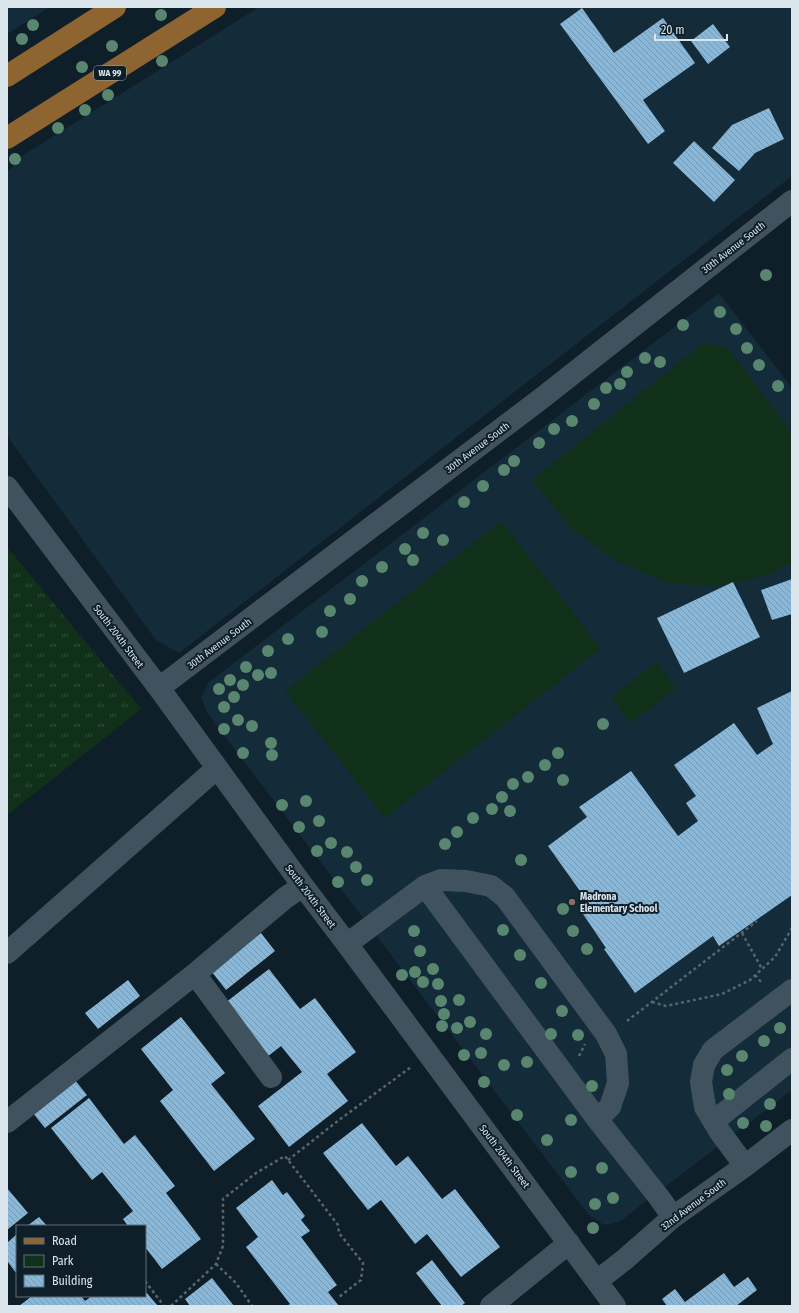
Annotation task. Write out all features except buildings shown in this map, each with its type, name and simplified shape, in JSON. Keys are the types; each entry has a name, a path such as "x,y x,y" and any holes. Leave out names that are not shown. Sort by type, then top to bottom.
{"main road":[{"path":"7,76 115,7"},
{"name":"WA 99","path":"7,138 214,7"}],"street":[{"name":"30th Avenue South","path":"159,688 542,398 792,201"},
{"name":"South 204th Street","path":"7,487 159,688 303,886 615,1306"},
{"path":"7,953 217,768"},
{"path":"347,944 425,886 441,880 466,880 490,886 505,897 510,903 606,1034 616,1054 618,1084 610,1107 597,1119"},
{"path":"7,1122 195,974 285,898 303,886"},
{"path":"425,886 597,1119 673,1217"},
{"path":"195,974 271,1077"},
{"path":"745,1166 720,1132 706,1107 700,1082 704,1065 713,1050 792,990"},
{"path":"714,1121 792,1060"},
{"name":"32nd Avenue South","path":"597,1281 624,1260 673,1217 745,1166 792,1130"},
{"path":"491,1306 569,1243"}],"path":[{"path":"627,1021 757,922"},
{"path":"652,1002 666,1006 722,994 750,980 775,957 792,928"},
{"path":"742,932 762,970"},
{"path":"755,975 766,988"},
{"path":"577,1060 588,1041"},
{"path":"288,1160 414,1064"},
{"path":"171,1306 216,1264 224,1246 223,1199 256,1173 285,1156 338,1225 339,1233 363,1263 361,1280 339,1297"},
{"path":"216,1264 236,1283 252,1306"},
{"path":"146,1282 164,1306"}],"shaded area":[{"path":"7,7 50,7 7,34"},
{"path":"259,7 792,7 792,176 179,653 156,640 7,436 7,173 22,156"},
{"name":"Madrona Elementary School","path":"719,293 792,388 792,1090 619,1222 604,1225 588,1214 208,714 201,698 209,682"}],"green space":[{"path":"703,343 727,347 792,433 792,562 771,574 723,586 671,584 616,561 571,528 532,480"},
{"path":"501,521 601,648 385,818 285,691"},
{"path":"7,547 141,709 7,815"},
{"path":"656,662 676,688 631,723 611,697"}],"place":[{"name":"Madrona Elementary School","path":"572,902"}]}
